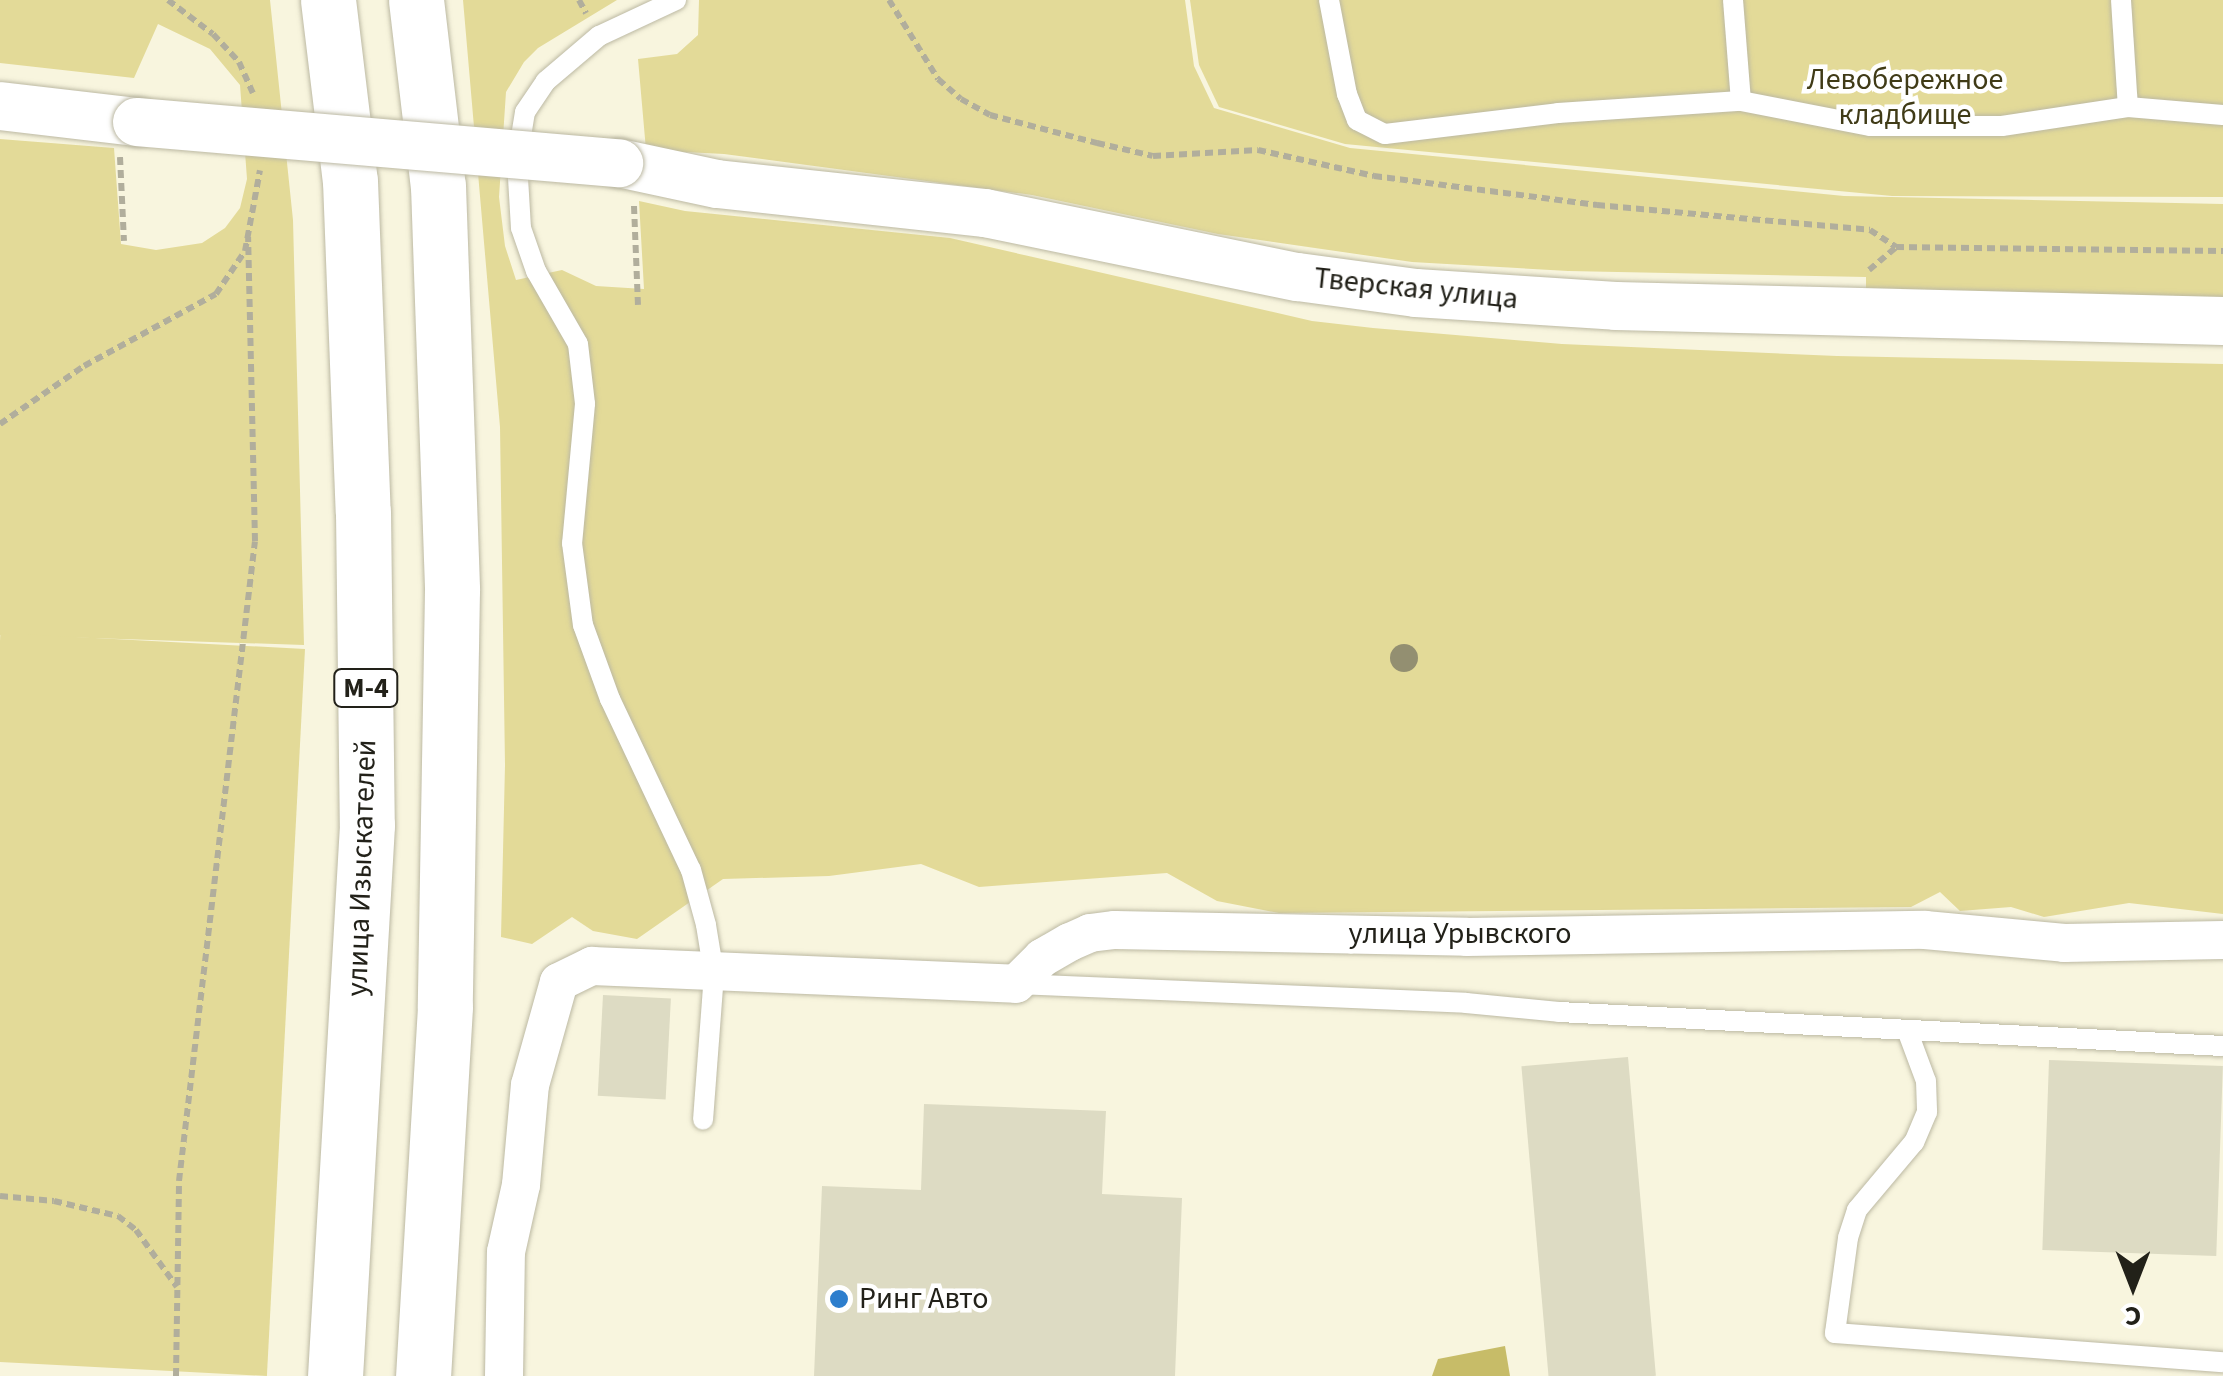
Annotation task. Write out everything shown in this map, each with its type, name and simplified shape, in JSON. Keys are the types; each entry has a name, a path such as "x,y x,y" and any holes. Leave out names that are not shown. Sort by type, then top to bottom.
{"highway":[{"name":"улица Изыскателей","path":"328,0 350,181 363,512 367,806 335,1376"},
{"path":"416,0 438,186 452,590 446,987 423,1376"}],"street":[{"path":"0,106 128,133"},
{"path":"0,114 128,133"},
{"name":"Тверская улица","path":"128,133 718,184 986,213 1298,276 1416,293 1616,306 2223,322"},
{"name":"улица Урывского","path":"1016,984 1042,958 1070,942 1090,932 1115,930 1468,937 1925,930 2064,943 2223,940"},
{"path":"504,1376 506,1252 522,1185 530,1085 559,982 592,966 1016,984"}],"lane":[{"path":"676,0 599,36 546,81 526,112 516,161 521,228 536,271 578,344 585,404 572,543 583,625 610,699 691,870 714,974 703,1120"},
{"path":"1328,0 1347,94 1357,120 1385,134 1558,113 1741,102 1870,126 2002,126 2128,108 2223,114"},
{"path":"1732,0 1741,102"},
{"path":"2121,0 2128,108"},
{"path":"1016,984 1466,1002 1560,1012 2223,1046"},
{"path":"1907,1030 1926,1081 1927,1112 1914,1142 1857,1210 1848,1238 1836,1333 2223,1362"}],"path":[{"path":"168,0 213,34 239,62 256,108"},
{"path":"889,0 938,79 962,99 990,115 1153,156 1258,150 1374,176 1597,205 1870,230 1896,247 2223,252"},
{"path":"124,241 128,133"},
{"path":"176,1376 179,1181 254,541 248,237 261,161"},
{"path":"626,179 638,305"},
{"path":"0,424 84,366 216,294 233,274 248,237"},
{"path":"1860,276 1896,247"},
{"path":"0,1196 54,1201 118,1216 136,1230 178,1288"}],"green space":[{"path":"0,0 270,0 293,220 304,645 0,635 0,139 114,148 121,244 156,250 202,243 225,228 240,208 247,179 240,85 210,49 158,24 134,78 0,63"},
{"path":"463,0 617,0 538,48 524,62 506,92 499,197 505,246 516,280 562,270 596,286 644,289 639,201 685,211 950,238 1312,321 1373,328 1562,344 1837,356 2223,364 2223,914 2129,903 2044,917 2011,907 1960,911 1940,892 1911,907 1279,913 1217,901 1167,873 979,887 921,864 829,876 723,879 637,939 593,931 572,917 532,944 501,937 505,765 500,427"},
{"path":"699,0 1185,0 1194,66 1214,108 1350,148 1844,196 2223,204 2223,305 1866,294 1866,277 1568,271 1412,262 1218,234 1032,195 724,154 646,150 638,59 677,54 698,35"},
{"name":"Левобережное кладбище","path":"1190,0 2223,0 2223,197 1892,196 1345,144 1219,107 1199,65"},
{"path":"0,633 305,649 267,1376 0,1362"}],"shaded area":[{"path":"1505,1346 1510,1376 1432,1376 1438,1359"}],"building":[{"path":"603,995 671,999 666,1099 598,1096"},
{"path":"1628,1057 1656,1376 1549,1376 1521,1066"},
{"path":"2049,1060 2223,1066 2216,1256 2042,1250"},
{"path":"924,1104 1106,1111 1102,1194 1182,1198 1175,1376 814,1376 822,1186 921,1190"}],"place":[{"name":"Ринг Авто","path":"839,1299"}]}
